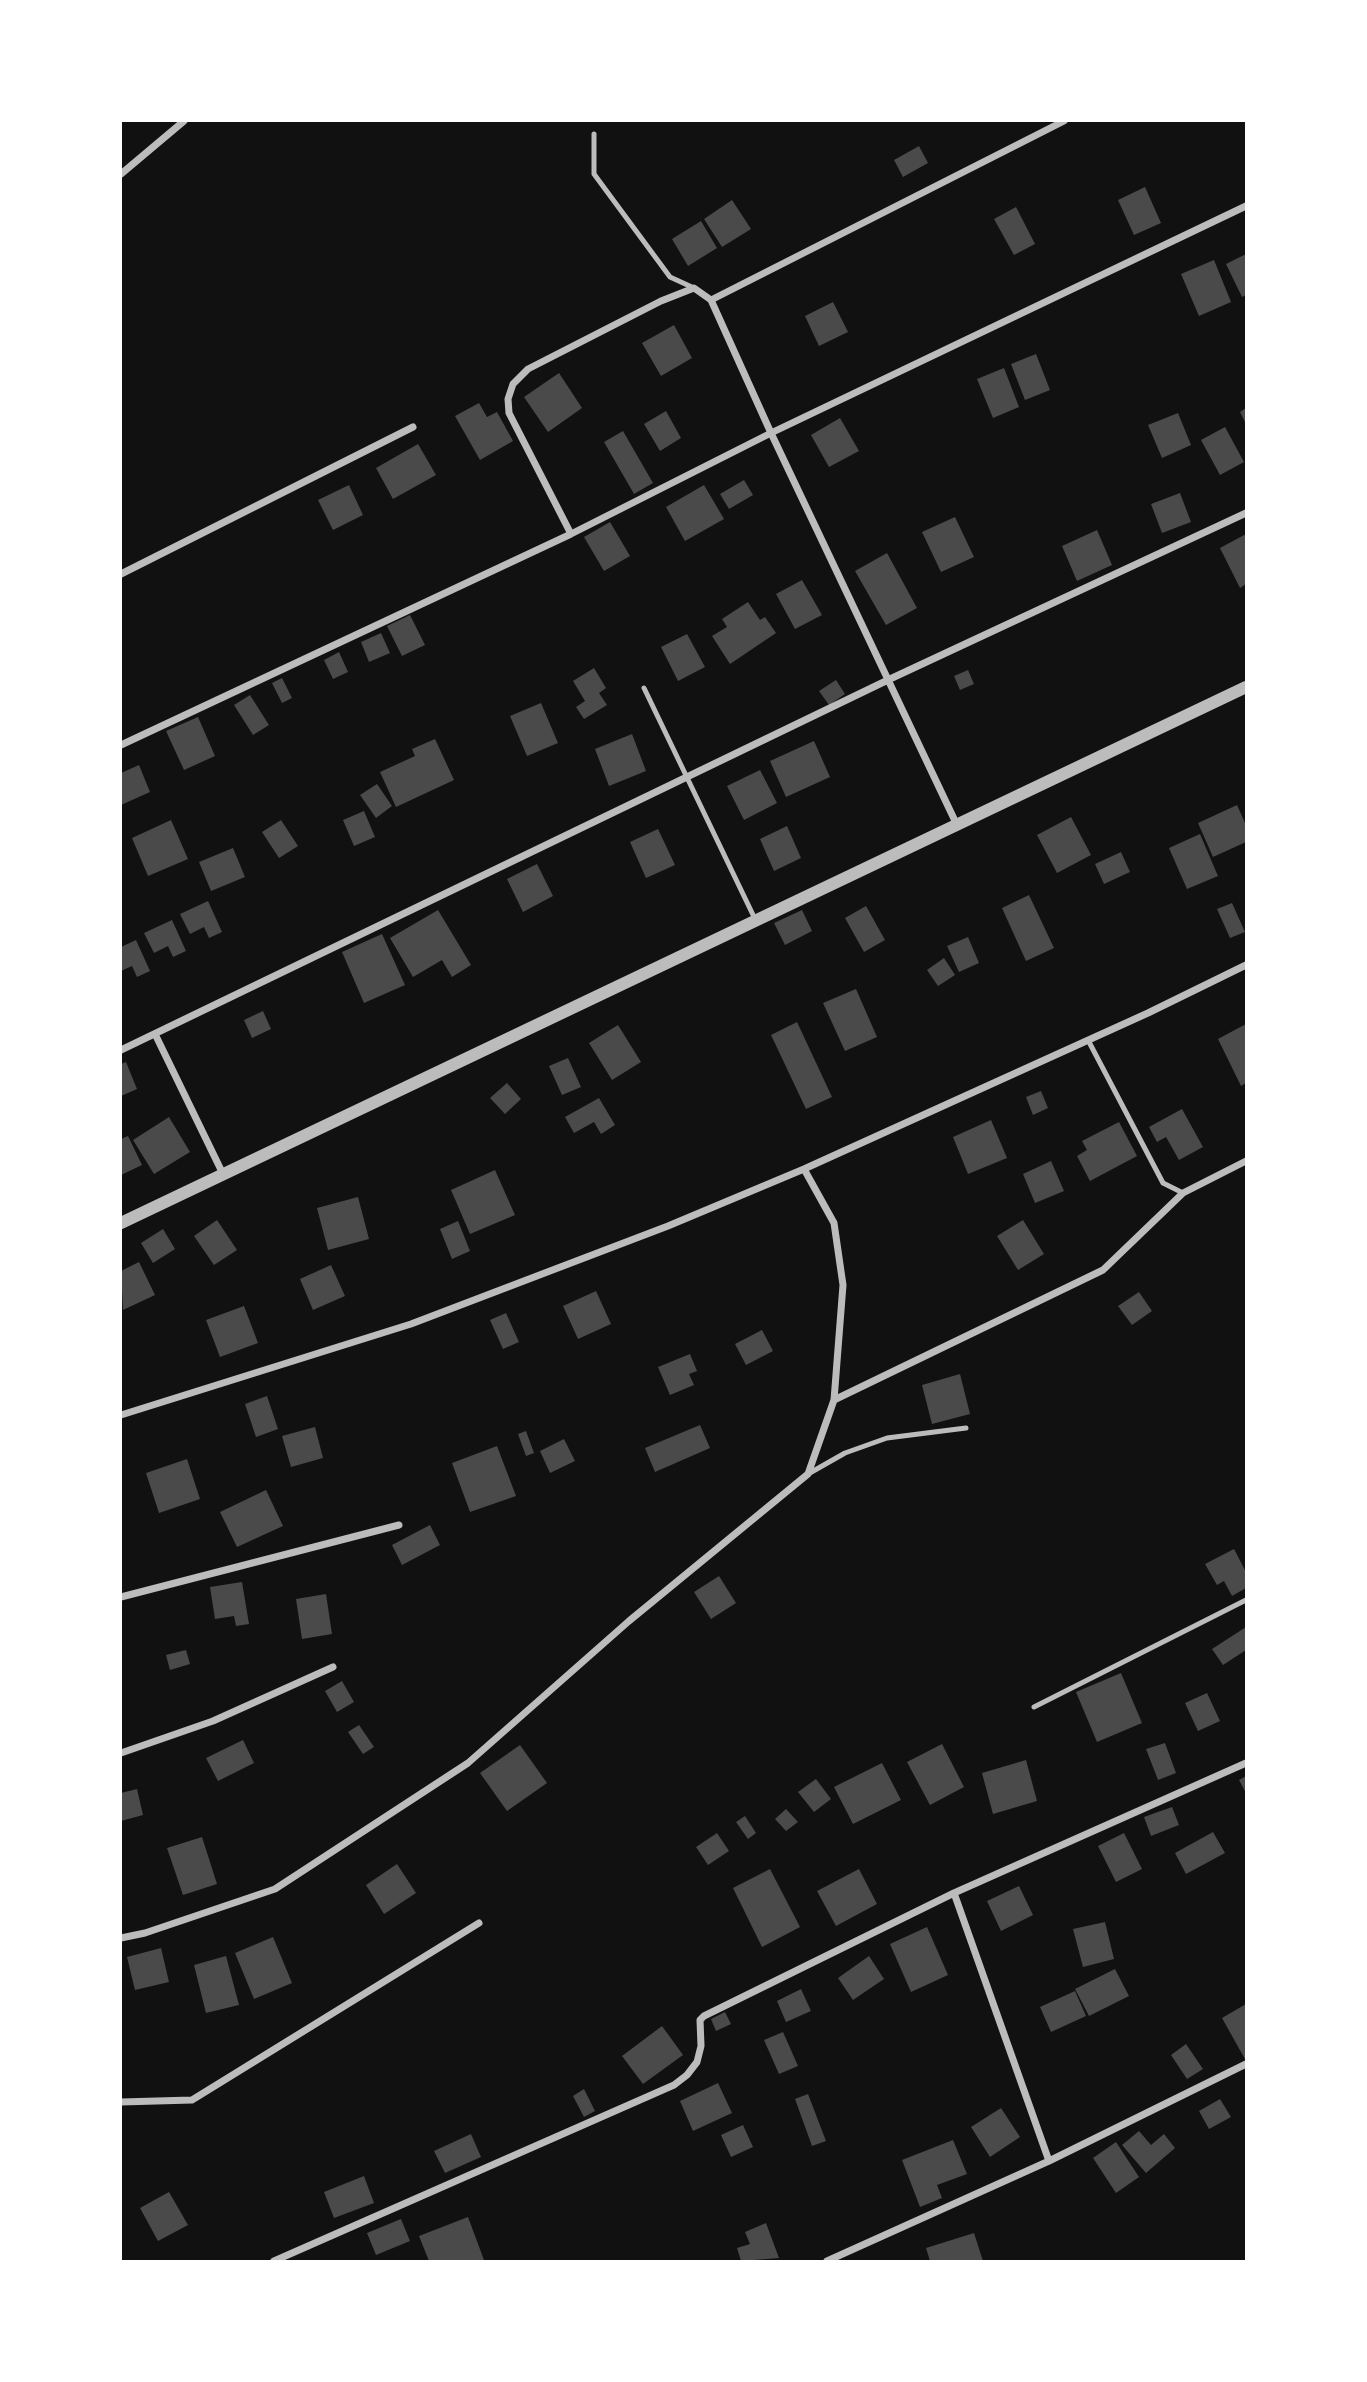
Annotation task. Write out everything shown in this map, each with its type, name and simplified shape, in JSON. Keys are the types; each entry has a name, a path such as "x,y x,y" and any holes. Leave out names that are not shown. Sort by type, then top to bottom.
{"street":[{"path":"121,174 184,121"},
{"path":"711,300 1064,121"},
{"path":"121,745 571,534 771,433 1246,205"},
{"path":"571,534 509,413 508,399 513,384 528,369 661,301 694,288 711,300 956,823"},
{"path":"121,574 413,427"},
{"path":"121,1038 123,1049 156,1036 890,679 1246,513"},
{"path":"121,1223 1246,687"},
{"path":"121,1415 411,1324 668,1226 803,1169 1246,965"},
{"path":"156,1036 223,1174"},
{"path":"834,1400 1103,1270 1183,1193 1246,1161"},
{"path":"121,1938 145,1933 275,1889 468,1763 629,1621 808,1474 834,1400 843,1285 834,1223 803,1169"},
{"path":"121,1597 399,1525"},
{"path":"121,1753 213,1721 333,1667"},
{"path":"274,2261 674,2085 687,2075 696,2062 701,2046 700,2020 704,2016 954,1893 1246,1763"},
{"path":"954,1893 1049,2161"},
{"path":"121,2102 192,2100 478,1923"},
{"path":"827,2261 1049,2161 1246,2064"}],"lane":[{"path":"594,134 594,174 670,277 694,288"},
{"path":"644,688 755,919"},
{"path":"1088,1040 1163,1183 1183,1193"},
{"path":"808,1474 845,1453 887,1438 920,1431 967,1429"},
{"path":"1034,1707 1246,1600"}],"building":[{"path":"919,146 928,163 903,177 894,160"},
{"path":"1145,187 1161,223 1134,235 1118,200"},
{"path":"732,200 751,229 722,247 704,219"},
{"path":"1016,207 1035,244 1014,255 994,219"},
{"path":"701,221 717,248 688,266 672,239"},
{"path":"1246,254 1246,295 1242,297 1226,264"},
{"path":"1214,260 1231,302 1199,316 1181,274"},
{"path":"833,302 848,332 819,346 805,316"},
{"path":"674,325 692,358 661,376 642,343"},
{"path":"1036,354 1050,390 1025,400 1011,364"},
{"path":"1004,368 1019,407 993,418 977,379"},
{"path":"559,373 582,408 548,432 524,397"},
{"path":"479,403 487,417 497,412 513,441 480,460 455,416"},
{"path":"1246,408 1246,424 1240,412"},
{"path":"666,411 681,438 660,451 644,424"},
{"path":"1178,413 1191,445 1162,458 1148,425"},
{"path":"840,418 859,451 829,467 811,435"},
{"path":"1225,427 1244,462 1220,475 1201,440"},
{"path":"623,431 653,483 634,494 604,442"},
{"path":"418,444 436,475 393,499 376,468"},
{"path":"744,480 753,495 729,509 720,494"},
{"path":"349,485 363,515 333,530 318,500"},
{"path":"704,485 724,519 685,541 666,507"},
{"path":"1180,493 1191,522 1162,533 1151,504"},
{"path":"955,517 974,557 941,572 922,532"},
{"path":"610,522 630,556 604,571 584,537"},
{"path":"1097,530 1112,565 1077,581 1062,546"},
{"path":"1246,534 1246,584 1240,588 1220,548"},
{"path":"887,553 917,608 886,625 855,571"},
{"path":"802,580 822,615 795,629 776,594"},
{"path":"748,602 760,620 765,617 776,633 730,664 712,636 727,627 722,619"},
{"path":"410,615 425,645 402,656 387,626"},
{"path":"381,633 390,653 369,662 361,642"},
{"path":"687,634 705,667 678,681 661,647"},
{"path":"339,652 348,672 333,679 324,660"},
{"path":"594,668 606,688 599,693 607,705 584,719 576,707 585,701 573,681"},
{"path":"968,670 974,684 960,690 954,676"},
{"path":"282,678 292,698 282,703 272,683"},
{"path":"836,680 845,694 829,705 819,691"},
{"path":"250,695 269,725 253,735 234,705"},
{"path":"541,703 558,743 527,756 510,716"},
{"path":"198,717 215,756 184,770 166,731"},
{"path":"632,734 646,771 609,786 595,749"},
{"path":"435,739 454,780 396,807 380,772 415,756 412,749"},
{"path":"814,741 830,777 786,797 770,761"},
{"path":"139,765 150,792 121,805 121,773"},
{"path":"760,770 777,803 744,820 727,786"},
{"path":"377,784 392,806 376,818 360,795"},
{"path":"1237,805 1246,825 1246,842 1213,857 1198,823"},
{"path":"364,811 375,837 354,846 343,820"},
{"path":"1071,817 1091,855 1057,873 1037,835"},
{"path":"171,820 188,859 148,876 132,838"},
{"path":"281,820 298,846 279,858 262,832"},
{"path":"787,826 801,858 774,871 760,839"},
{"path":"658,829 675,865 646,878 630,842"},
{"path":"1200,834 1218,876 1187,889 1169,848"},
{"path":"233,848 245,877 211,891 199,862"},
{"path":"1121,852 1130,872 1104,884 1095,864"},
{"path":"537,864 553,896 523,912 507,879"},
{"path":"1029,895 1054,948 1026,961 1002,908"},
{"path":"208,901 222,932 209,938 204,927 190,934 180,914"},
{"path":"1232,903 1245,932 1230,938 1217,909"},
{"path":"866,906 885,940 864,952 845,918"},
{"path":"438,910 471,965 452,977 442,960 413,977 390,938"},
{"path":"802,910 812,931 785,945 774,923"},
{"path":"172,920 186,951 173,957 168,946 154,953 144,933"},
{"path":"382,934 405,985 364,1003 342,952"},
{"path":"968,937 979,963 959,972 947,946"},
{"path":"136,940 150,971 137,977 132,966 121,971 121,947"},
{"path":"944,958 955,975 938,986 927,970"},
{"path":"856,989 877,1037 845,1051 823,1003"},
{"path":"263,1011 271,1029 252,1038 244,1020"},
{"path":"797,1022 832,1097 806,1109 771,1035"},
{"path":"1246,1024 1246,1083 1241,1086 1218,1039"},
{"path":"618,1025 641,1062 612,1080 589,1043"},
{"path":"568,1058 581,1087 562,1095 549,1066"},
{"path":"126,1062 137,1089 121,1096 121,1064"},
{"path":"507,1083 521,1099 505,1114 490,1098"},
{"path":"1041,1091 1048,1108 1033,1115 1026,1097"},
{"path":"599,1098 615,1125 601,1134 594,1122 574,1133 565,1117"},
{"path":"1182,1109 1203,1147 1179,1160 1166,1137 1157,1142 1149,1127"},
{"path":"169,1117 190,1152 154,1174 133,1140"},
{"path":"991,1120 1007,1158 968,1174 953,1137"},
{"path":"1119,1122 1137,1156 1090,1181 1077,1156 1087,1150 1082,1141"},
{"path":"128,1136 142,1165 121,1175 121,1139"},
{"path":"1051,1161 1064,1191 1035,1203 1023,1174"},
{"path":"495,1170 515,1215 470,1234 451,1190"},
{"path":"358,1197 369,1239 328,1250 317,1208"},
{"path":"217,1220 237,1250 214,1265 194,1236"},
{"path":"1023,1220 1044,1254 1018,1270 997,1236"},
{"path":"458,1221 470,1251 452,1259 440,1229"},
{"path":"163,1229 175,1249 153,1263 141,1243"},
{"path":"139,1262 155,1295 123,1310 121,1271"},
{"path":"331,1265 345,1296 313,1310 300,1279"},
{"path":"596,1291 611,1324 578,1339 563,1306"},
{"path":"1139,1292 1152,1311 1132,1325 1118,1306"},
{"path":"244,1306 258,1343 220,1357 206,1320"},
{"path":"506,1313 519,1342 503,1349 490,1320"},
{"path":"762,1330 773,1351 746,1365 735,1344"},
{"path":"690,1354 697,1371 689,1374 694,1385 670,1395 658,1367"},
{"path":"960,1374 970,1414 932,1424 922,1385"},
{"path":"267,1396 278,1429 256,1437 245,1404"},
{"path":"700,1425 710,1448 655,1472 645,1448"},
{"path":"315,1427 323,1458 291,1467 282,1436"},
{"path":"526,1431 534,1453 526,1456 518,1434"},
{"path":"564,1439 575,1461 550,1473 540,1451"},
{"path":"497,1446 516,1496 470,1512 452,1463"},
{"path":"187,1459 200,1499 159,1513 146,1473"},
{"path":"266,1490 283,1526 237,1547 220,1512"},
{"path":"430,1525 440,1545 402,1565 392,1545"},
{"path":"1234,1549 1246,1572 1246,1588 1232,1596 1224,1581 1217,1585 1205,1564"},
{"path":"719,1576 736,1603 711,1619 694,1592"},
{"path":"242,1582 249,1624 236,1626 234,1616 215,1619 210,1587"},
{"path":"326,1594 332,1634 302,1639 296,1599"},
{"path":"1246,1627 1246,1650 1223,1665 1212,1649"},
{"path":"186,1650 190,1664 170,1670 166,1655"},
{"path":"1121,1673 1142,1723 1097,1742 1076,1692"},
{"path":"342,1681 354,1702 337,1712 325,1691"},
{"path":"1207,1693 1220,1721 1198,1731 1185,1703"},
{"path":"359,1725 374,1747 363,1754 348,1732"},
{"path":"243,1740 254,1763 218,1781 206,1758"},
{"path":"1165,1743 1176,1773 1158,1780 1146,1749"},
{"path":"942,1744 964,1787 930,1805 907,1762"},
{"path":"520,1745 547,1783 507,1811 480,1773"},
{"path":"1026,1760 1037,1801 993,1814 982,1773"},
{"path":"882,1763 901,1800 853,1824 834,1787"},
{"path":"1246,1776 1246,1793 1239,1780"},
{"path":"816,1779 831,1799 814,1812 798,1792"},
{"path":"137,1789 143,1815 121,1821 121,1793"},
{"path":"1172,1807 1179,1825 1151,1836 1144,1817"},
{"path":"786,1809 798,1822 786,1831 775,1819"},
{"path":"745,1816 756,1833 748,1839 736,1822"},
{"path":"1213,1832 1225,1853 1186,1874 1175,1853"},
{"path":"717,1833 729,1851 708,1865 696,1847"},
{"path":"1124,1833 1142,1869 1116,1882 1098,1846"},
{"path":"202,1837 217,1884 183,1895 167,1848"},
{"path":"397,1864 416,1893 384,1914 366,1885"},
{"path":"770,1869 800,1927 762,1947 733,1888"},
{"path":"859,1869 877,1904 836,1926 817,1891"},
{"path":"1019,1886 1033,1915 1001,1931 987,1901"},
{"path":"1105,1922 1114,1959 1083,1967 1073,1929"},
{"path":"927,1927 948,1975 911,1992 890,1944"},
{"path":"273,1937 292,1983 254,1999 235,1953"},
{"path":"161,1948 169,1982 135,1990 127,1957"},
{"path":"226,1956 239,2005 206,2013 194,1965"},
{"path":"869,1956 884,1979 853,2000 838,1978"},
{"path":"1115,1969 1129,1996 1089,2016 1075,1989"},
{"path":"801,1989 811,2011 786,2022 777,2001"},
{"path":"1075,1991 1086,2016 1051,2032 1040,2007"},
{"path":"1246,2004 1246,2061 1222,2018"},
{"path":"725,2012 731,2024 716,2031 711,2019"},
{"path":"662,2026 683,2055 643,2084 622,2056"},
{"path":"783,2032 798,2066 779,2074 764,2040"},
{"path":"1186,2044 1203,2069 1187,2079 1171,2055"},
{"path":"718,2083 732,2113 693,2131 680,2101"},
{"path":"584,2089 595,2111 584,2117 573,2096"},
{"path":"808,2094 826,2141 812,2146 795,2099"},
{"path":"1220,2099 1231,2117 1209,2129 1199,2111"},
{"path":"1001,2108 1020,2137 990,2157 971,2127"},
{"path":"743,2125 753,2147 731,2157 721,2135"},
{"path":"1139,2131 1151,2145 1164,2134 1175,2148 1146,2173 1122,2145"},
{"path":"471,2134 481,2157 445,2173 434,2151"},
{"path":"953,2140 967,2174 937,2185 942,2198 920,2207 902,2160"},
{"path":"1116,2142 1139,2177 1116,2193 1093,2158"},
{"path":"364,2176 374,2203 334,2218 324,2192"},
{"path":"169,2192 188,2225 158,2241 140,2208"},
{"path":"468,2217 484,2260 429,2261 419,2236"},
{"path":"401,2219 410,2241 376,2255 367,2233"},
{"path":"766,2223 779,2258 741,2261 737,2248 750,2244 745,2232"},
{"path":"974,2233 983,2261 930,2261 926,2248"}]}
